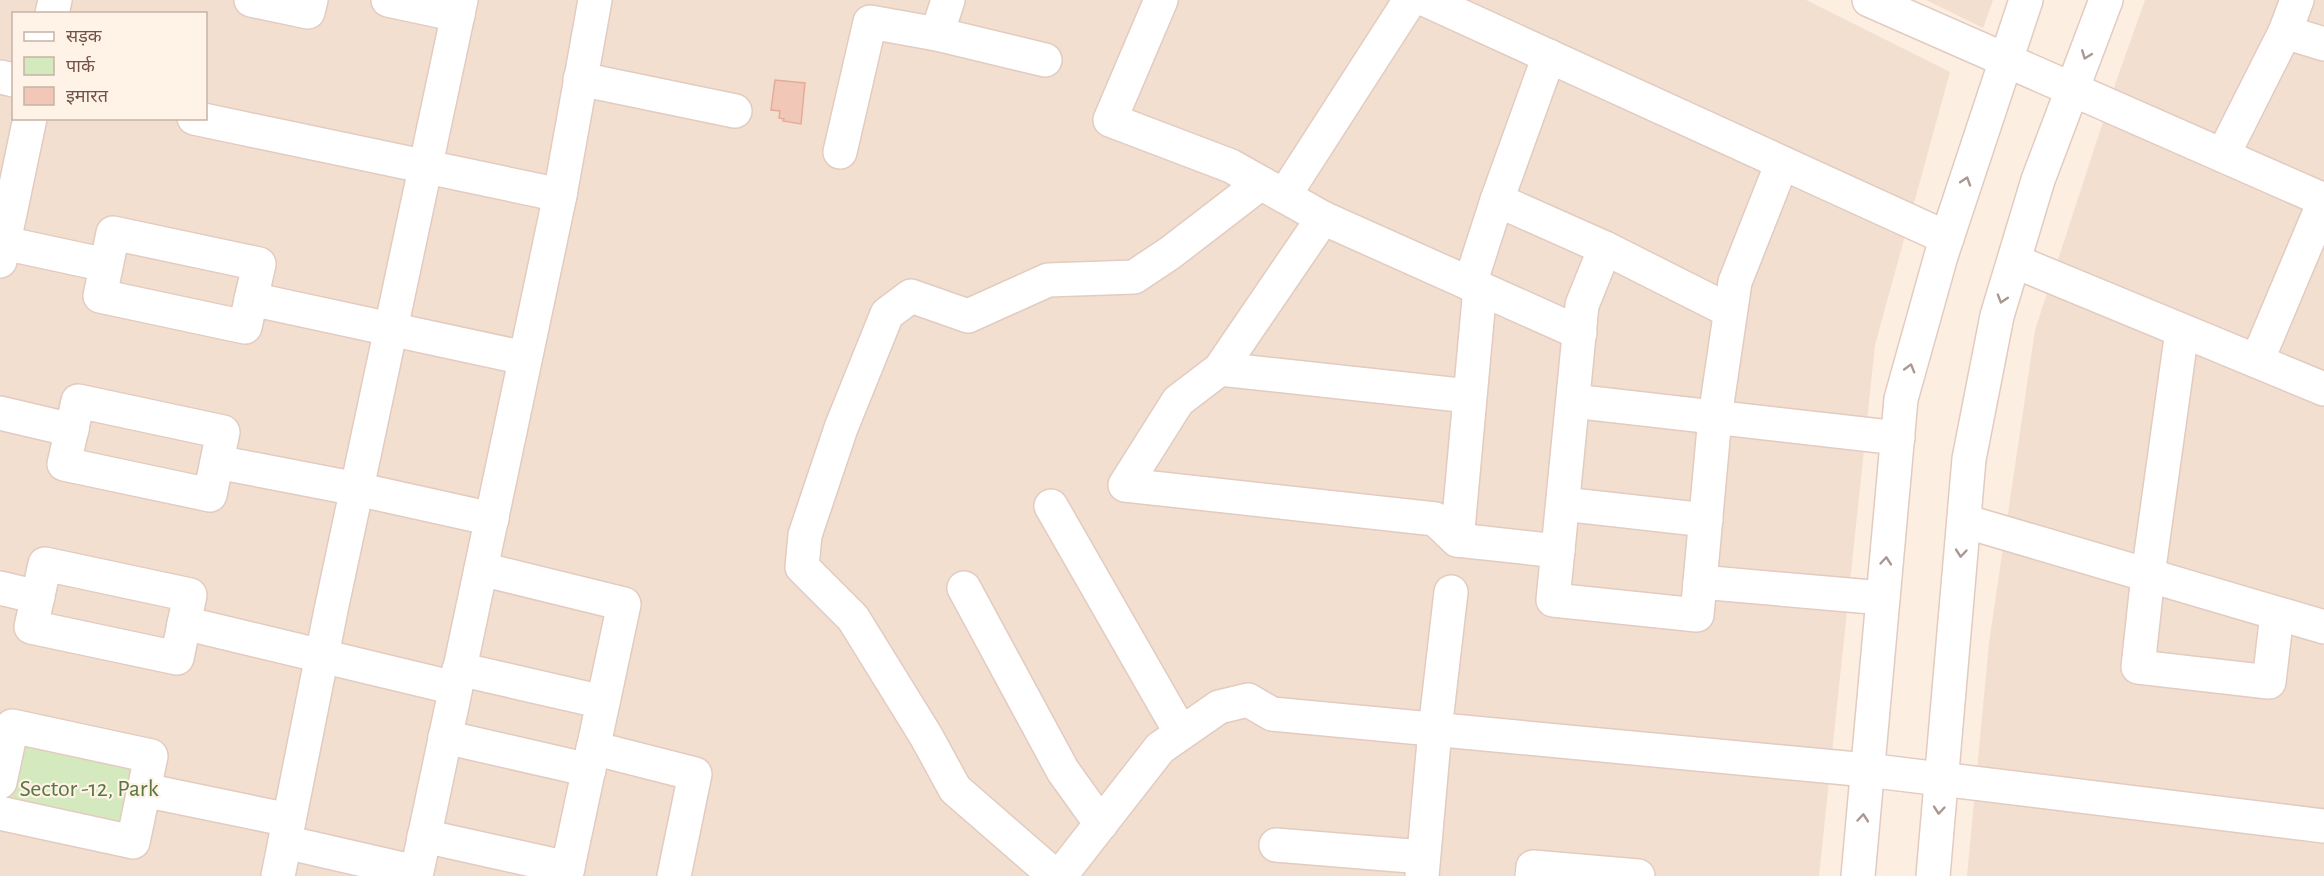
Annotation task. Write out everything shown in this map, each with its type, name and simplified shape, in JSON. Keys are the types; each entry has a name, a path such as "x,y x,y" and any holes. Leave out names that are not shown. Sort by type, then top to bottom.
{"street":[{"path":"251,0 308,12 311,0"},
{"path":"278,876 322,655 459,7 388,0"},
{"path":"144,790 287,831 416,874 560,195 595,0"},
{"path":"937,34 948,0"},
{"path":"1161,0 1110,120 1231,166 1323,218 1580,333"},
{"path":"1055,876 955,789 926,736 853,618 802,567 805,535 841,428 887,314 911,296 968,316 1048,280 1134,277 1273,190 1410,0"},
{"path":"1426,0 1947,238"},
{"path":"1869,0 2324,201 2257,361"},
{"path":"1858,876 1901,399 1947,238 2026,0"},
{"path":"1933,876 1969,459 1997,316 2038,180 2106,0"},
{"path":"2223,155 2285,32 2297,0"},
{"path":"840,152 870,22 937,34 1046,60"},
{"path":"2285,32 2324,44"},
{"path":"1457,540 1475,286 1497,200 1549,56"},
{"path":"580,79 735,111"},
{"path":"30,120 2,252 106,265"},
{"path":"203,120 560,195"},
{"path":"1605,248 1582,305 1553,600 1697,615 1715,417 1735,282 1782,163"},
{"path":"1497,200 1605,248 1731,311"},
{"path":"1323,218 1220,369 1178,402 1125,485 1435,519 1457,540 1558,551"},
{"path":"113,233 259,264 245,327 100,296 106,265 113,233"},
{"path":"2014,261 2324,389"},
{"path":"251,299 390,331 525,358"},
{"path":"2182,331 2148,575 2138,668 2269,682 2277,614"},
{"path":"1220,369 1469,396"},
{"path":"78,401 223,432 217,462 210,495 64,464 78,401"},
{"path":"1573,401 1898,438"},
{"path":"0,413 72,430"},
{"path":"217,462 357,489 492,519"},
{"path":"1563,504 1706,520"},
{"path":"1051,507 1181,733"},
{"path":"1964,521 2324,627"},
{"path":"45,564 190,595 184,623 177,658 31,627 45,564"},
{"path":"424,836 567,872 624,604 481,569"},
{"path":"1700,582 1883,598"},
{"path":"0,588 38,597"},
{"path":"964,588 1063,771 1101,824"},
{"path":"1276,845 1423,867 1435,730 1451,592"},
{"path":"184,623 322,655 603,702"},
{"path":"1060,876 1160,748 1219,707 1248,700 1272,714 1867,770 2324,826"},
{"path":"0,813 133,842 151,756 12,726 1,768"},
{"path":"445,738 695,774 676,876"},
{"path":"1532,876 1533,867 1638,876"}],"shaded area":[{"path":"0,0 1806,0 1950,72 1875,345 1819,876 0,876"},
{"path":"1926,0 1993,0 1983,28"},
{"path":"2145,0 2324,0 2324,876 1967,876 1989,643 2035,330"}],"green space":[{"name":"Sector -12, Park","path":"14,730 149,758 131,839 0,811"}],"building":[{"path":"775,80 805,83 801,124 783,121 784,119 779,118 780,111 771,110"}]}
